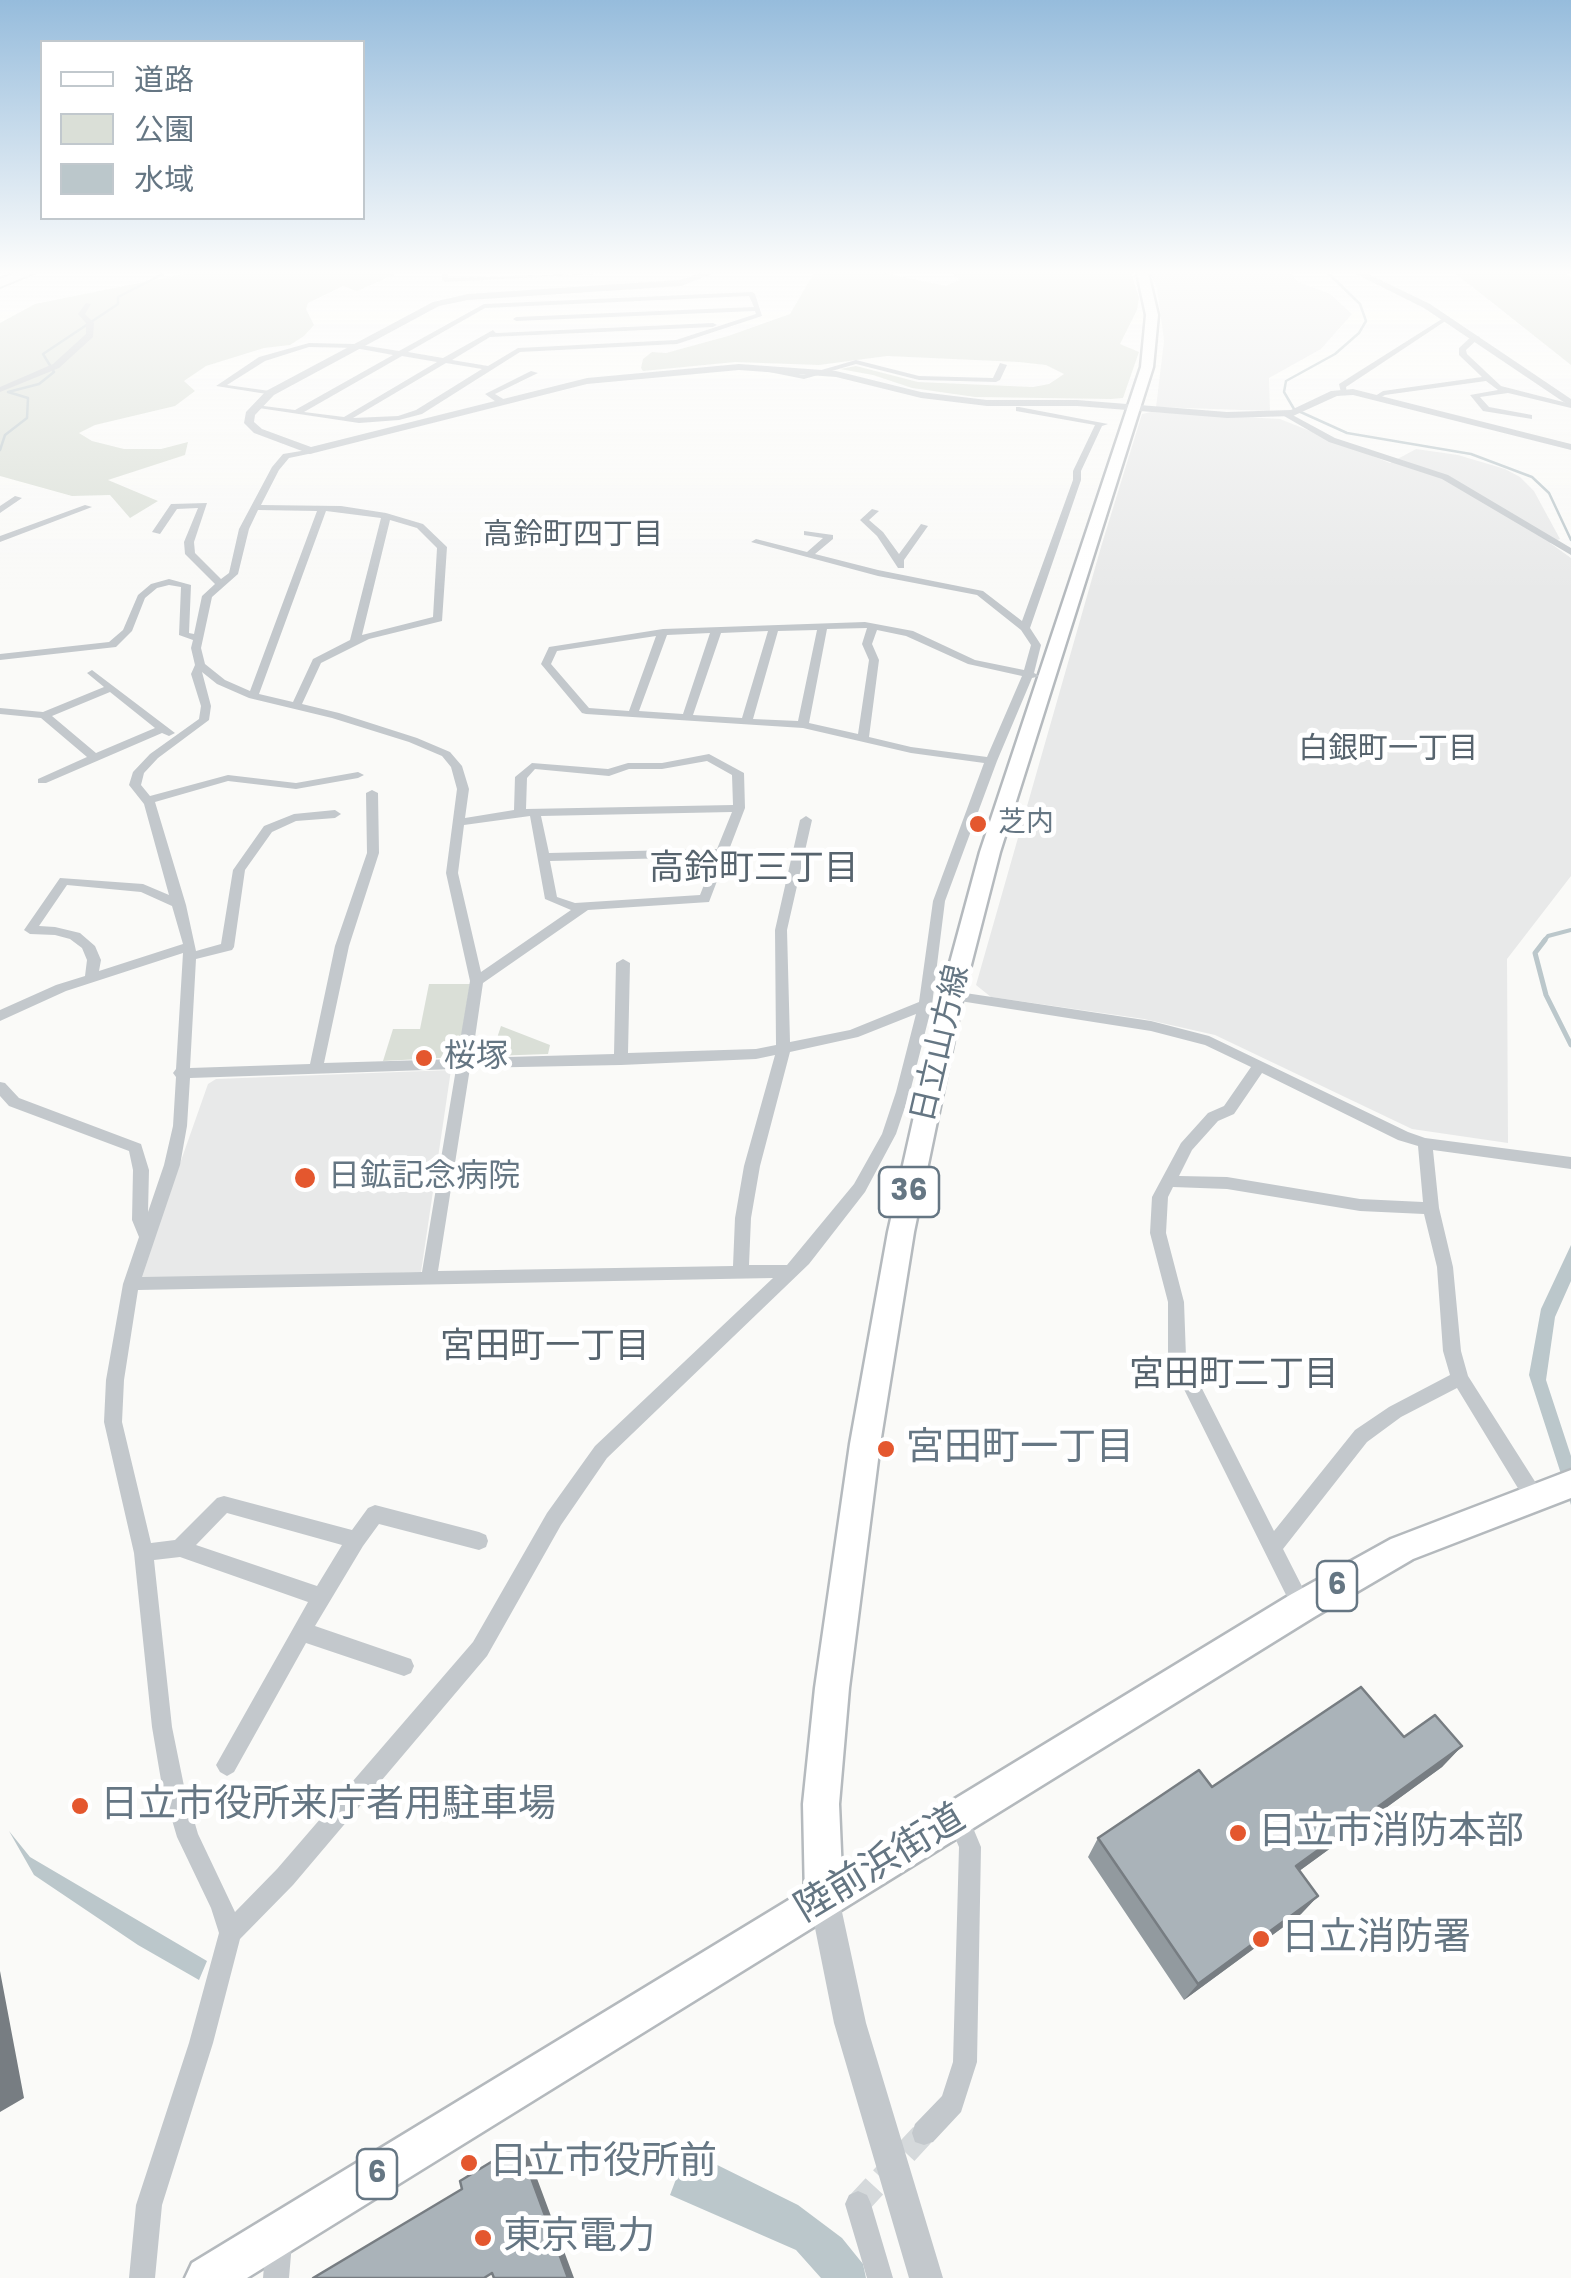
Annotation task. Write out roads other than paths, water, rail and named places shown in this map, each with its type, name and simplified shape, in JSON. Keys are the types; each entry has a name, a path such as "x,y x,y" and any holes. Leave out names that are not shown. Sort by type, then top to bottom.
{"main road":[{"name":"日立山方線","path":"824,1898 821,1804 832,1688 863,1463 938,1001 985,874 1036,676 1142,379"},
{"name":"陸前浜街道","path":"207,2278 1302,1606 1402,1549 1550,1491"}],"street":[{"path":"0,390 25,379"},
{"path":"230,379 220,386 270,393"},
{"path":"295,379 270,393 249,418 253,428 310,451"},
{"path":"296,413 354,379"},
{"path":"346,419 414,379"},
{"path":"256,407 372,421 410,415 470,379"},
{"path":"502,402 489,394 520,379"},
{"path":"230,1933 188,1837 172,1786 144,1554 114,1422 116,1380 131,1284 172,1165 180,1126 189,952 180,904 149,800 135,785 139,772 176,738 204,720 206,706 196,674 200,664 196,638 206,596 232,574 254,507 281,459 605,379"},
{"path":"863,379 933,397 1010,404 1064,402 1227,416 1295,413 1344,392 1571,447"},
{"path":"969,379 996,379"},
{"path":"1344,392 1342,386 1352,379"},
{"path":"1536,379 1571,404"},
{"path":"1376,398 1401,390 1486,380 1505,392"},
{"path":"1528,417 1486,409 1474,395 1505,392 1571,404"},
{"path":"1058,418 1064,402"},
{"path":"1020,409 1102,424 1077,471 1078,480 1025,628"},
{"path":"1295,413 1332,440 1445,478 1571,552"},
{"path":"0,510 18,498"},
{"path":"157,532 174,506 204,506 189,542 190,554 221,584"},
{"path":"0,539 88,507"},
{"path":"254,507 322,508 386,516 420,526 442,547 438,619 354,642 317,661 296,706"},
{"path":"253,696 322,508"},
{"path":"874,511 864,520 880,534 909,577"},
{"path":"354,642 386,516"},
{"path":"823,536 834,524"},
{"path":"899,560 924,526"},
{"path":"808,532 830,538 809,555"},
{"path":"142,2278 149,2205 201,2043 230,1933 286,1878 480,1649 554,1519 601,1452 790,1271 845,1210 888,1134 938,1001 934,922 990,762 1036,676 1036,645 1025,628 980,594 756,542"},
{"path":"0,657 112,645 127,632 141,597 154,586 169,582 186,585 184,635 196,638"},
{"path":"803,724 822,625"},
{"path":"990,762 911,750 803,724 586,711 546,664 554,649 663,632 873,626 909,633 972,662 1036,676"},
{"path":"863,738 874,660 868,644 873,626"},
{"path":"747,721 774,628"},
{"path":"687,717 717,629"},
{"path":"633,714 663,632"},
{"path":"200,664 221,682 253,696 398,735 446,754 456,766 464,789 452,873 478,981 429,1278"},
{"path":"92,673 176,738"},
{"path":"0,711 44,715 110,688"},
{"path":"44,715 96,758"},
{"path":"42,780 164,728"},
{"path":"520,813 521,776 532,766 608,773 628,766 662,766 710,757 738,774 740,808 705,900 584,907 551,899 535,813"},
{"path":"149,800 228,778 296,786 358,775"},
{"path":"316,1068 342,946 372,854 372,792"},
{"path":"460,822 520,813 740,808"},
{"path":"0,1016 91,979 189,952 227,947 238,870 268,829 294,818 335,814"},
{"path":"741,1272 743,1218 752,1166 783,1050 781,930 806,820"},
{"path":"544,858 722,854"},
{"path":"952,868 985,874"},
{"path":"91,979 94,960 88,946 65,934 30,930 64,881 143,888 180,904"},
{"path":"478,981 584,907"},
{"path":"621,1060 623,963"},
{"path":"180,1073 621,1060 783,1050 880,1026 938,1001 1151,1026 1209,1040 1380,1126 1425,1143 1571,1163"},
{"path":"1260,1066 1229,1110 1213,1117 1186,1147 1160,1197 1158,1233 1176,1302 1177,1357 1302,1606"},
{"path":"0,1088 14,1102 136,1148 140,1220 147,1236"},
{"path":"1425,1143 1430,1208 1445,1267 1452,1351 1460,1378 1550,1491"},
{"path":"1168,1181 1228,1183 1360,1205 1430,1208"},
{"path":"131,1284 790,1271"},
{"path":"1272,1549 1361,1436 1395,1412 1460,1378"},
{"path":"180,1548 224,1504 356,1540"},
{"path":"227,1765 321,1597 374,1514 479,1541"},
{"path":"144,1554 180,1548 321,1597"},
{"path":"303,1632 404,1666"},
{"path":"924,2134 952,2103 965,2062 970,1847 958,1818"},
{"path":"824,1898 850,2024 926,2278"},
{"path":"858,2204 880,2278"},
{"path":"276,2278 280,2234"}],"water":[{"path":"1571,1245 1571,1281 1555,1317 1546,1380 1571,1456 1571,1505 1529,1375 1541,1309"},
{"path":"9,1831 30,1857 207,1961 199,1980 138,1945 34,1875"},
{"path":"687,2150 798,2205 842,2238 863,2264 866,2278 821,2278 796,2250 670,2195"}],"waterway":[{"path":"0,450 5,435 27,418 28,398 8,392 45,379"},
{"path":"1289,379 1284,392 1294,409 1347,433 1471,454 1532,477 1549,493 1571,540"},
{"path":"1543,942 1548,936 1571,930"},
{"path":"1545,940 1535,953 1546,995 1571,1045"}],"tunnel":[{"path":"858,2204 924,2133"}],"place":[{"name":"芝内","path":"978,824"},
{"name":"桜塚","path":"424,1058"},
{"name":"日鉱記念病院","path":"305,1178"},
{"name":"宮田町一丁目","path":"886,1449"},
{"name":"日立市役所来庁者用駐車場","path":"80,1806"},
{"name":"日立市消防本部","path":"1238,1833"},
{"name":"日立消防署","path":"1261,1939"},
{"name":"日立市役所前","path":"469,2163"},
{"name":"東京電力","path":"483,2238"}],"district":[{"name":"高鈴町四丁目","path":"573,536"},
{"name":"白銀町一丁目","path":"1388,750"},
{"name":"高鈴町三丁目","path":"754,870"},
{"name":"宮田町一丁目","path":"545,1348"},
{"name":"宮田町二丁目","path":"1234,1376"}]}
